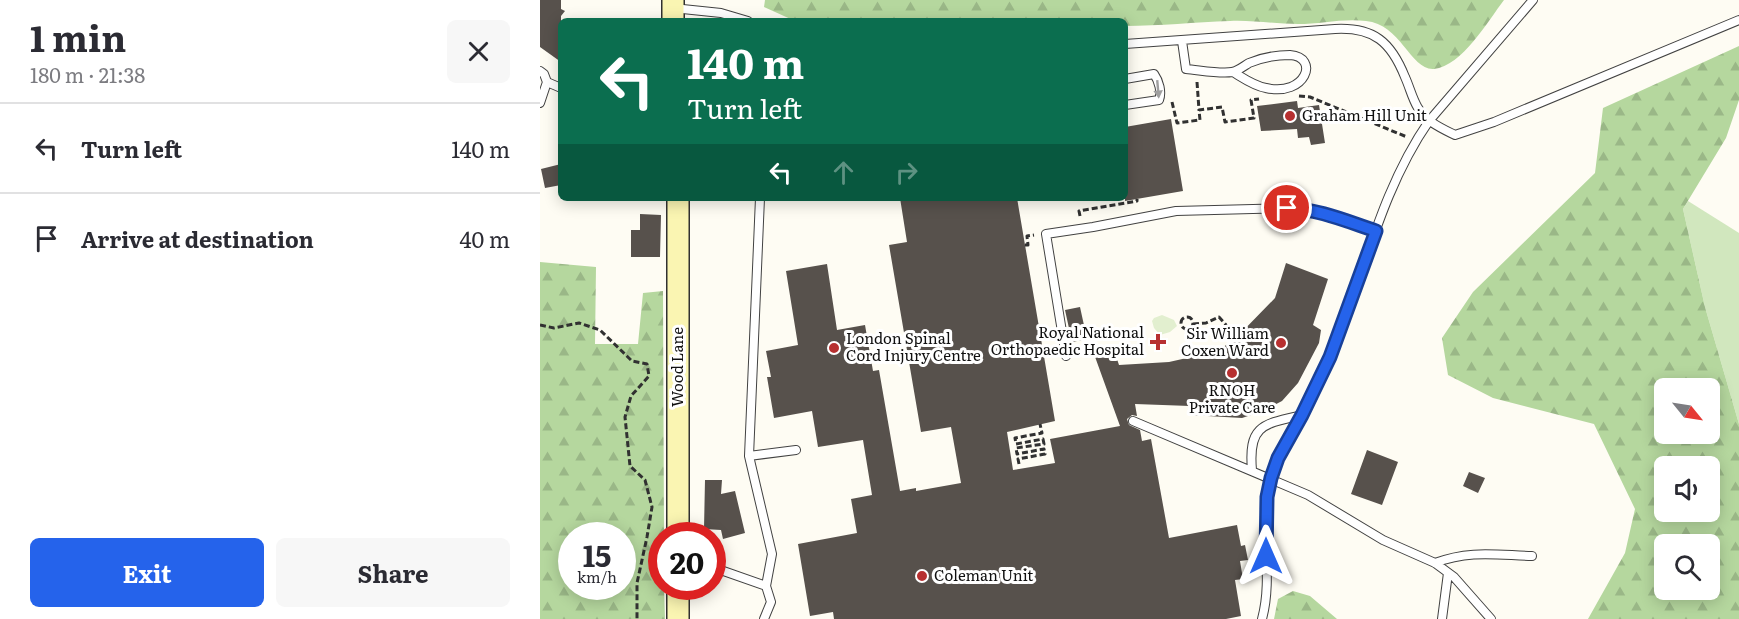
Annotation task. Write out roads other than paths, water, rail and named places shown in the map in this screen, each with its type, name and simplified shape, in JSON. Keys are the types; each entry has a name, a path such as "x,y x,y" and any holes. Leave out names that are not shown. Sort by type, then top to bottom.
{"street":[{"name":"Wood Lane","path":"678,201 678,522"},
{"path":"678,600 678,619"}],"lane":[{"path":"1262,619 1266,591 1267,497 1271,478 1278,458 1330,357 1405,159 1429,121 1533,0"},
{"path":"673,10 721,13 738,18"},
{"path":"1128,44 1342,29 1360,30 1379,37 1390,48 1419,108 1429,121 1455,135 1494,122 1739,20"},
{"path":"1182,41 1186,69 1233,72 1259,87 1281,89 1293,87 1300,83 1306,72 1306,65 1304,61 1293,55 1276,56 1251,62 1233,72"},
{"path":"540,71 547,82 540,103"},
{"path":"1128,78 1155,74 1160,97 1159,100 1128,105"},
{"path":"547,82 558,87"},
{"path":"760,201 749,456 772,554 766,586 771,602 764,619"},
{"path":"1066,357 1046,234 1176,211 1287,208 1301,208 1323,213 1376,231"},
{"path":"1252,470 1252,442 1257,432 1282,420 1302,415"},
{"path":"1133,421 1308,495 1383,540 1435,563 1470,594 1491,619"},
{"path":"749,456 796,450"},
{"path":"1435,563 1454,556 1477,553 1532,556"},
{"path":"726,572 766,586"},
{"path":"1442,619 1448,573"}],"place":[{"name":"Graham Hill Unit","path":"1290,116"},
{"name":"Royal National Orthopaedic Hospital","path":"1158,342"},
{"name":"Sir William Coxen Ward","path":"1281,343"},
{"name":"London Spinal Cord Injury Centre","path":"834,348"},
{"name":"RNOH Private Care","path":"1232,373"},
{"name":"Coleman Unit","path":"922,576"}]}
